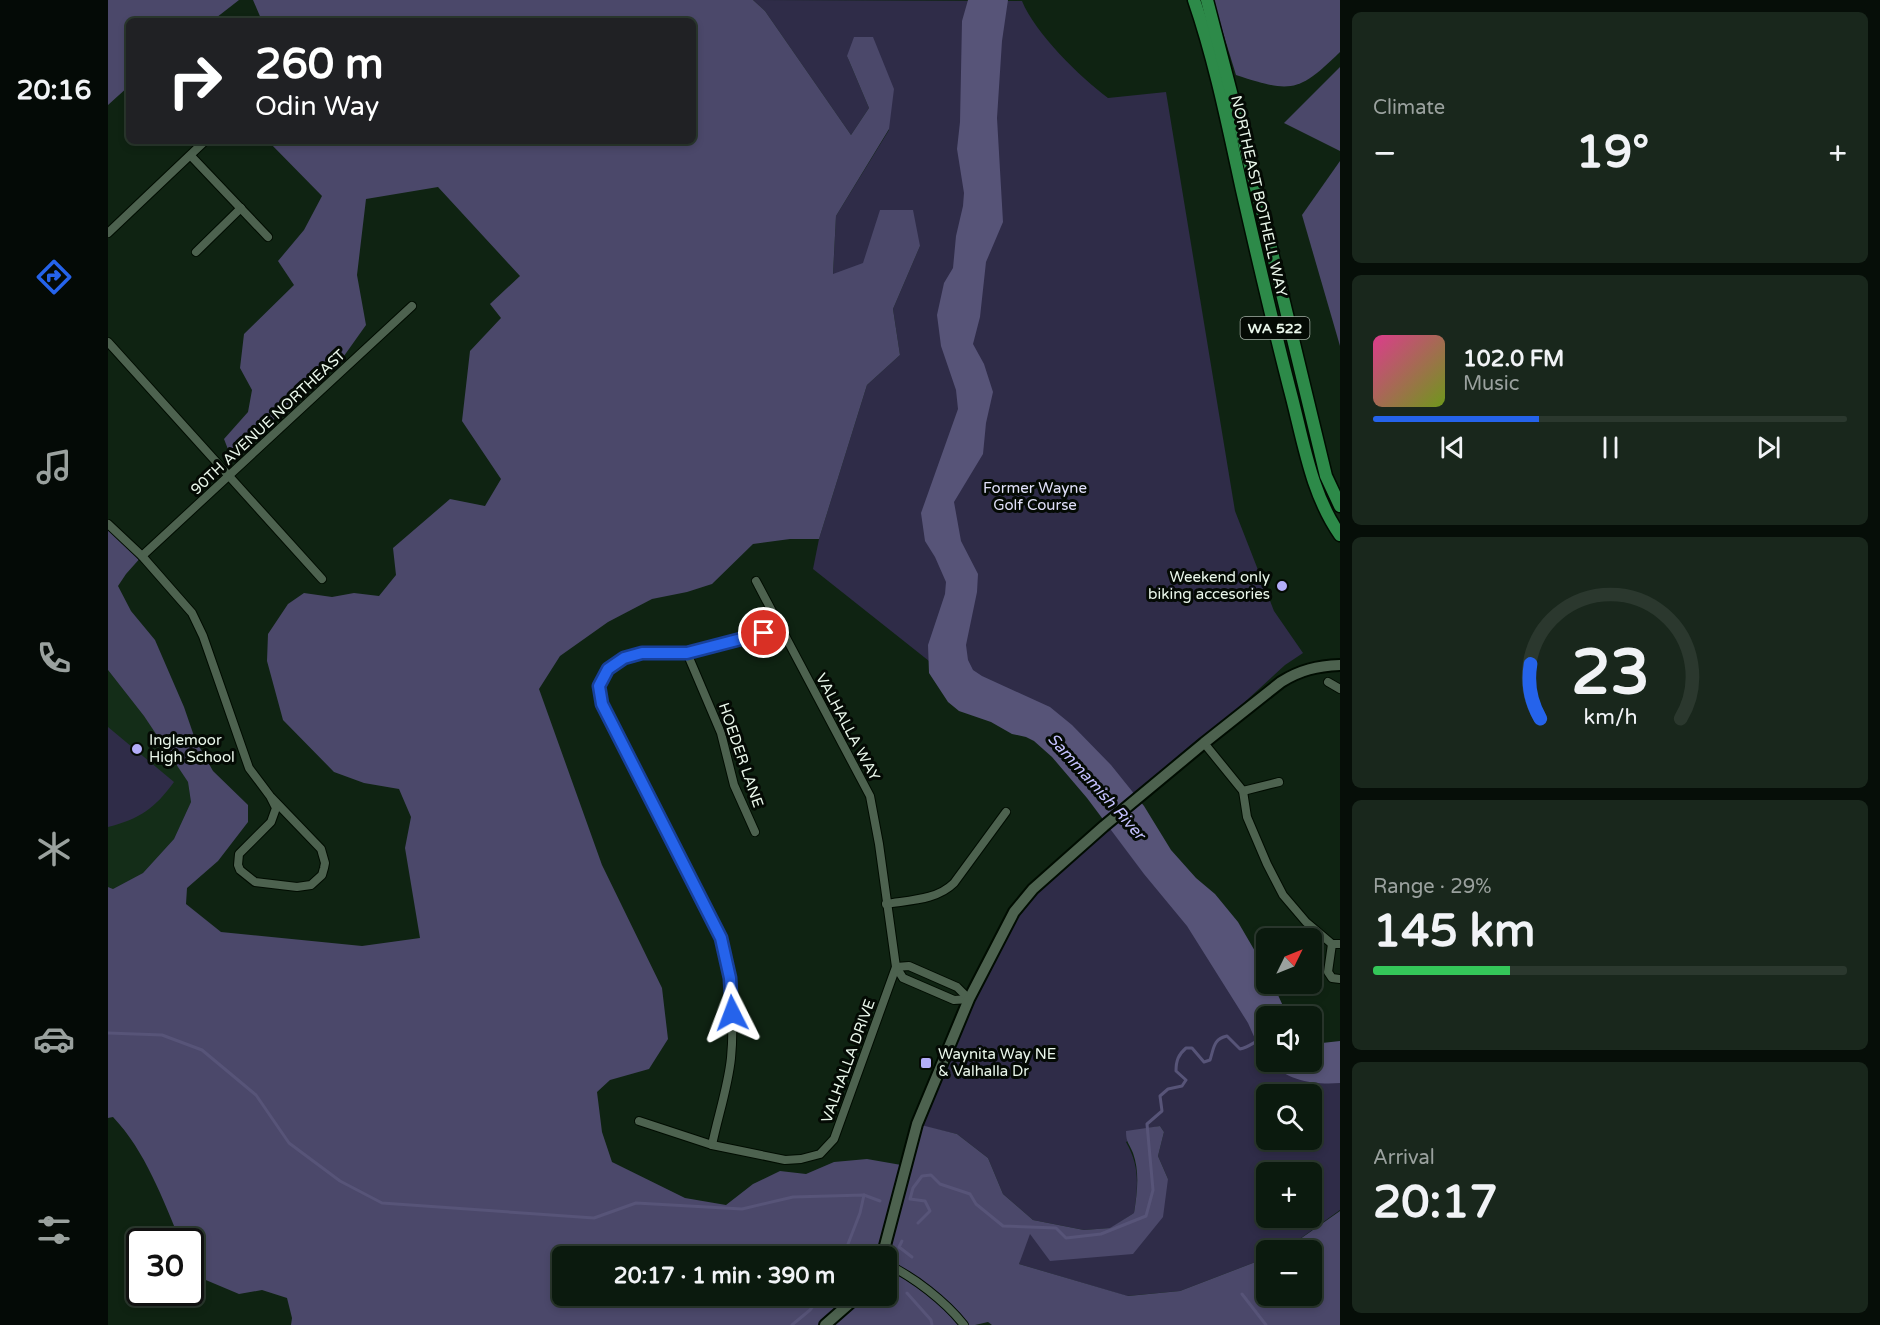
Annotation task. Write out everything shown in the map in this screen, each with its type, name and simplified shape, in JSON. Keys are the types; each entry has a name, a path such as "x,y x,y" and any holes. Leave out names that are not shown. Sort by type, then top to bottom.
{"main road":[{"name":"NORTHEAST BOTHELL WAY","path":"1194,0 1226,119 1312,478 1330,520 1340,535"},
{"name":"NORTHEAST BOTHELL WAY","path":"1207,0 1264,219 1326,477 1340,506"},
{"path":"1266,292 1273,301 1286,348 1289,351 1295,349"},
{"path":"885,1246 917,1124 969,999 1014,912 1033,889 1145,791 1281,682 1295,674 1322,666 1340,665"},
{"path":"825,1325 847,1306"}],"street":[{"path":"108,232 203,144"},
{"path":"191,156 268,237"},
{"path":"196,252 241,208"},
{"name":"90TH AVENUE NORTHEAST","path":"142,556 230,477 412,306"},
{"path":"108,342 322,579"},
{"path":"108,524 142,556 192,614 249,768 270,796 321,849 324,868 322,875 312,885 297,887 255,882 240,870 239,854 273,818 276,808 270,796"},
{"name":"VALHALLA WAY","path":"756,580 870,796 896,967"},
{"path":"712,1145 731,1059 730,978 721,938 602,704 599,686 608,669 624,658 642,653 687,653 748,639 780,628"},
{"name":"HOEDER LANE","path":"687,653 721,733 734,785 755,832"},
{"path":"1328,682 1340,689"},
{"path":"1204,743 1243,791 1247,817 1283,895 1306,922 1336,944 1328,972 1332,978 1340,979"},
{"path":"1243,791 1279,782"},
{"path":"886,904 937,895 947,891 1006,812"},
{"path":"909,966 919,970 957,987 969,999 954,1000 903,978 896,967 909,966"},
{"name":"VALHALLA DRIVE","path":"639,1121 712,1145 785,1160 820,1154 834,1139 896,967"},
{"path":"897,1271 913,1280 957,1316 964,1325"}],"shaded area":[{"path":"108,0 239,0 216,18 126,18 126,89 108,105"},
{"path":"253,0 753,0 765,11 851,135 869,108 847,56 854,37 873,37 894,89 889,129 836,216 833,274 863,263 880,210 913,210 920,246 893,309 900,355 867,385 819,539 790,539 753,544 712,584 652,599 608,622 560,656 539,689 602,865 662,988 668,1039 649,1069 610,1080 597,1092 602,1132 612,1162 685,1198 726,1205 753,1184 780,1171 806,1174 834,1162 867,1159 907,1166 917,1124 957,1134 988,1158 1003,1194 1033,1220 1084,1230 1110,1228 1134,1213 1137,1168 1127,1141 1126,1131 1160,1126 1164,1132 1158,1156 1168,1179 1163,1217 1133,1254 1050,1261 1030,1234 1019,1264 1128,1296 1180,1291 1256,1262 1256,1306 1322,1306 1322,1240 1299,1240 1316,1228 1322,1228 1322,1224 1340,1211 1340,1325 992,1325 988,1322 975,1325 291,1325 292,1318 287,1298 262,1290 239,1294 204,1279 204,1228 175,1228 160,1192 135,1145 113,1117 108,1118 108,887 113,889 143,873 174,839 191,802 188,782 144,716 108,670 108,524 142,556 118,586 131,611 155,640 195,739 213,771 248,805 248,822 218,861 187,888 186,904 221,932 362,946 420,938 405,848 411,817 399,789 364,783 334,772 283,720 267,661 268,634 288,604 304,593 332,597 354,593 379,596 396,575 393,548 450,499 485,506 501,479 462,421 470,351 501,318 490,304 520,276 438,187 366,199 357,275 366,325 339,363 231,457 224,439 248,412 252,390 240,368 244,334 294,285 278,261 304,230 322,196 271,144 696,144 696,18 261,18"},
{"path":"1213,0 1340,0 1340,52 1314,75 1293,86 1270,85 1236,75"},
{"path":"1340,67 1340,151 1284,123"},
{"path":"1340,161 1340,346 1302,215"},
{"name":"Inglemoor High School","path":"108,670 144,716 188,782 191,802 174,839 143,873 113,889 108,887"}],"green space":[{"name":"Former Wayne Golf Course","path":"753,0 1022,1 1037,27 1059,54 1108,98 1166,92 1235,511 1274,611 1303,653 1285,665 1124,813 1087,775 958,684 813,569 819,539 867,385 900,355 893,309 920,246 833,275 836,216 889,130 847,56 869,108 851,135 765,11"},
{"path":"108,727 174,782 146,811 108,827"},
{"path":"1123,815 1258,1006 1256,1006 1256,1072 1322,1072 1322,1060 1340,1058 1340,1210 1322,1223 1322,1162 1256,1162 1256,1228 1315,1228 1298,1240 1256,1240 1256,1262 1180,1291 1127,1296 1019,1264 1026,1227 1115,1232 1134,1213 1111,1228 1084,1230 1033,1220 1003,1194 988,1158 957,1134 917,1125 1014,912","holes":["1160,1126 1164,1132 1158,1156 1168,1179 1134,1213 1136,1168 1126,1142 1150,1128"]}],"water":[{"name":"Sammamish River","path":"968,0 1008,0 1002,41 997,118 1003,222 986,262 980,317 973,344 984,364 993,392 986,423 983,454 954,502 961,541 978,574 977,592 966,645 968,660 973,670 982,676 1050,707 1072,725 1111,765 1144,806 1171,850 1196,878 1215,894 1238,922 1256,953 1256,994 1278,994 1283,1006 1256,1006 1256,1041 1248,1023 1187,926 1052,757 1026,737 1012,734 991,722 959,711 948,702 929,673 928,645 945,594 946,582 925,541 921,513 958,409 956,390 941,346 937,315 944,283 953,268 956,236 963,206 964,193 957,149 960,122 962,21"},
{"path":"1340,1041 1340,1083 1311,1082 1283,1072 1322,1072 1322,1043"}],"waterway":[{"path":"108,1033 162,1035 202,1050 256,1095 289,1143 340,1181 382,1203 594,1218 636,1203 742,1209 793,1197 864,1195 880,1201"},
{"path":"918,1223 930,1211 925,1201 910,1199 913,1188 922,1176 931,1175 940,1184 970,1194 976,1204 1003,1226 1056,1228 1066,1238 1101,1234 1146,1216 1153,1190 1147,1124 1162,1111 1160,1096 1168,1089 1182,1086 1186,1080 1176,1071 1179,1056 1186,1048 1192,1048 1204,1062 1210,1060 1219,1039 1227,1036 1240,1049 1256,1042"},
{"path":"847,1246 860,1213 864,1195"},
{"path":"902,1241 899,1247 912,1257"},
{"path":"907,1293 931,1320 932,1325"},
{"path":"1242,1294 1266,1325"},
{"path":"792,1325 813,1306"}],"place":[{"name":"Weekend only biking accesories","path":"1282,586"},
{"name":"Inglemoor High School","path":"137,749"},
{"name":"Waynita Way NE & Valhalla Dr","path":"926,1063"}],"route":[{"path":"732,1013 730,978 721,938 602,704 599,686 608,669 624,658 642,653 687,653 764,633"}]}
